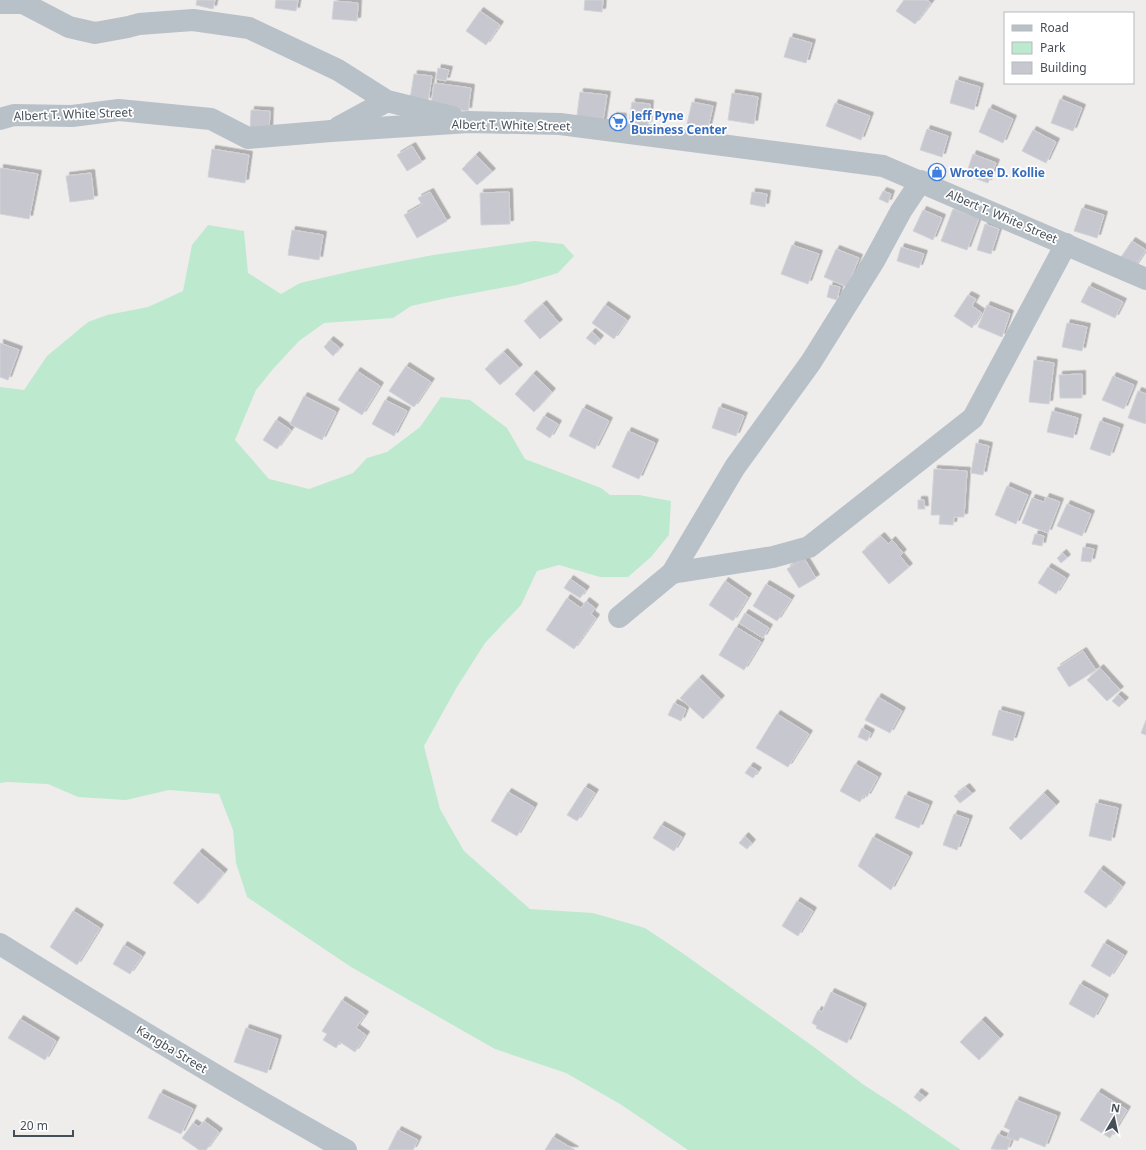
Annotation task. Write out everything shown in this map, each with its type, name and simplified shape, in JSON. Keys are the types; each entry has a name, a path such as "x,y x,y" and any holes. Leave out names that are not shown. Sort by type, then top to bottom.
{"street":[{"path":"0,3 23,3 69,27 95,33 139,24 193,20 250,28 338,70 387,101 439,113 468,122"},
{"path":"331,131 387,101"},
{"name":"Albert T. White Street","path":"0,119 14,115 72,116 119,110 211,119 248,138 468,122 560,124 883,166 921,181 1146,279"},
{"path":"619,617 672,573 734,467 811,362 874,261 921,181"},
{"path":"672,573 773,558 809,547 973,418 1066,244"},
{"name":"Kangba Street","path":"0,944 266,1106 346,1150"}],"green space":[{"path":"208,225 244,231 248,273 281,294 300,283 361,269 433,255 534,241 563,244 574,256 558,273 517,285 411,306 393,318 324,323 299,341 256,390 235,440 269,479 309,489 353,473 367,458 387,452 420,427 441,397 470,400 507,428 525,459 601,488 610,495 639,495 671,501 669,535 651,557 628,577 600,577 559,565 537,571 521,605 485,643 457,687 424,746 440,809 464,851 530,909 593,913 645,928 814,1047 864,1085 961,1150 688,1150 620,1104 566,1073 495,1049 351,967 247,897 236,863 233,830 219,794 169,790 126,800 78,797 48,784 0,783 0,387 24,390 47,356 88,322 107,315 148,307 183,291 192,245"}],"building":[{"path":"197,0 215,0 213,9 196,5"},
{"path":"276,0 298,0 296,11 275,8"},
{"path":"585,0 603,0 602,12 584,10"},
{"path":"904,0 927,0 931,3 915,24 896,11"},
{"path":"334,1 358,3 357,21 332,19"},
{"path":"480,11 500,25 486,45 466,31"},
{"path":"790,37 812,43 806,63 784,57"},
{"path":"438,68 449,70 446,81 436,79"},
{"path":"414,74 432,76 428,101 410,99"},
{"path":"956,80 980,87 974,110 950,103"},
{"path":"434,83 471,88 468,111 431,106"},
{"path":"580,92 607,95 602,127 576,123"},
{"path":"732,93 758,97 754,124 728,120"},
{"path":"1060,99 1082,108 1073,131 1051,123"},
{"path":"632,102 650,104 648,125 629,123"},
{"path":"692,102 713,106 708,128 687,124"},
{"path":"835,103 870,116 861,140 826,126"},
{"path":"989,108 1013,119 1003,143 979,132"},
{"path":"251,110 270,111 269,131 250,130"},
{"path":"613,116 623,117 622,127 612,126"},
{"path":"927,129 948,136 942,157 920,150"},
{"path":"1033,130 1056,142 1046,163 1022,151"},
{"path":"412,146 422,162 407,171 397,155"},
{"path":"212,149 249,155 245,183 208,177"},
{"path":"973,154 996,163 988,183 966,175"},
{"path":"476,155 492,172 477,185 462,169"},
{"path":"0,168 38,174 29,219 0,214"},
{"path":"91,173 94,199 70,202 66,176"},
{"path":"883,191 891,194 888,203 879,199"},
{"path":"430,192 447,221 417,238 404,215 422,205 418,198"},
{"path":"509,192 510,224 481,225 480,193"},
{"path":"752,192 767,194 765,207 750,204"},
{"path":"1082,208 1104,215 1097,238 1074,231"},
{"path":"953,209 979,218 967,250 941,241"},
{"path":"923,210 942,218 933,240 913,231"},
{"path":"985,224 999,229 991,254 977,250"},
{"path":"292,230 323,235 319,260 288,255"},
{"path":"1132,241 1146,250 1133,269 1119,260"},
{"path":"792,245 819,254 808,284 781,274"},
{"path":"901,247 924,254 919,268 897,261"},
{"path":"836,249 859,258 847,287 824,277"},
{"path":"830,285 840,287 837,300 827,297"},
{"path":"1089,286 1123,302 1115,318 1081,302"},
{"path":"968,295 976,299 972,306 982,313 972,328 954,316"},
{"path":"543,304 559,323 540,339 524,321"},
{"path":"605,305 627,320 614,339 592,323"},
{"path":"987,305 1010,314 1002,337 978,327"},
{"path":"1067,323 1087,327 1082,351 1062,347"},
{"path":"592,332 600,339 595,345 586,338"},
{"path":"330,340 340,348 333,356 324,347"},
{"path":"0,343 19,350 8,380 0,377"},
{"path":"504,352 519,368 500,385 485,369"},
{"path":"1034,360 1054,363 1049,404 1029,402"},
{"path":"406,366 431,382 414,407 389,391"},
{"path":"357,371 380,386 362,415 338,400"},
{"path":"533,374 552,392 534,412 515,394"},
{"path":"1082,374 1082,398 1060,398 1059,375"},
{"path":"1113,376 1134,385 1124,409 1102,400"},
{"path":"1138,391 1146,394 1146,424 1128,418"},
{"path":"304,396 336,412 322,440 290,424"},
{"path":"385,400 407,411 394,436 372,424"},
{"path":"719,407 744,416 736,436 712,428"},
{"path":"583,408 609,421 595,449 569,436"},
{"path":"1052,411 1078,418 1073,438 1047,432"},
{"path":"544,416 558,424 550,438 536,429"},
{"path":"276,420 291,430 277,449 263,440"},
{"path":"1100,421 1120,428 1110,456 1090,449"},
{"path":"628,431 655,443 639,479 612,467"},
{"path":"976,443 989,446 983,475 971,473"},
{"path":"934,469 967,471 964,517 954,517 953,525 939,524 940,515 931,515"},
{"path":"1007,486 1028,495 1016,524 995,515"},
{"path":"1046,497 1060,502 1048,533 1022,523 1032,498 1044,502"},
{"path":"918,500 924,500 925,509 918,509"},
{"path":"1067,504 1091,514 1082,536 1057,526"},
{"path":"1035,534 1044,536 1042,546 1032,544"},
{"path":"881,536 888,544 892,540 903,553 900,556 909,567 889,584 862,552"},
{"path":"1083,547 1094,549 1091,562 1081,561"},
{"path":"1063,553 1067,558 1061,563 1057,558"},
{"path":"804,558 816,578 799,588 787,569"},
{"path":"1048,567 1066,578 1056,594 1038,583"},
{"path":"570,579 586,590 580,598 564,588"},
{"path":"725,581 748,597 733,621 709,605"},
{"path":"766,584 791,599 777,621 753,606"},
{"path":"567,598 581,608 586,601 595,608 591,614 596,618 574,649 546,630"},
{"path":"745,613 769,628 763,638 739,623"},
{"path":"736,627 761,642 744,670 719,655"},
{"path":"1083,651 1096,670 1069,687 1057,668"},
{"path":"1100,668 1120,690 1107,701 1087,680"},
{"path":"699,678 721,699 703,719 680,698"},
{"path":"1118,695 1125,701 1119,707 1112,701"},
{"path":"878,697 902,711 890,733 865,720"},
{"path":"674,703 686,709 681,721 668,715"},
{"path":"999,710 1021,716 1013,741 992,735"},
{"path":"777,714 809,734 788,767 756,748"},
{"path":"1146,720 1146,735 1141,733"},
{"path":"862,728 871,733 867,741 858,737"},
{"path":"855,764 878,777 867,797 864,795 860,802 840,791"},
{"path":"750,766 758,771 753,778 745,773"},
{"path":"585,787 595,793 577,821 567,815"},
{"path":"966,787 972,794 960,803 954,796"},
{"path":"508,792 534,807 517,836 491,821"},
{"path":"1044,793 1056,805 1021,840 1009,828"},
{"path":"905,795 929,805 919,828 895,818"},
{"path":"1096,803 1118,808 1111,841 1089,836"},
{"path":"954,814 969,819 957,850 943,845"},
{"path":"661,825 682,837 674,851 653,838"},
{"path":"745,836 752,843 747,849 739,843"},
{"path":"873,837 909,856 891,890 858,866"},
{"path":"199,852 224,873 198,904 173,883"},
{"path":"1100,869 1122,886 1106,908 1084,892"},
{"path":"797,901 813,911 798,936 782,926"},
{"path":"73,911 100,928 77,965 50,947"},
{"path":"1104,943 1124,955 1110,977 1091,966"},
{"path":"124,945 142,956 130,974 113,964"},
{"path":"1080,984 1105,998 1094,1018 1069,1004"},
{"path":"831,992 863,1007 847,1043 816,1028 817,1026 812,1023 818,1010 822,1012"},
{"path":"342,1000 365,1015 356,1028 366,1035 355,1052 340,1042 336,1048 323,1040 327,1034 322,1031"},
{"path":"20,1019 56,1041 45,1060 8,1038"},
{"path":"982,1020 1000,1038 979,1060 960,1042"},
{"path":"246,1028 278,1039 267,1073 234,1062"},
{"path":"918,1092 925,1097 920,1102 914,1097"},
{"path":"1098,1092 1127,1110 1110,1138 1080,1120"},
{"path":"160,1093 193,1109 181,1134 148,1118"},
{"path":"1016,1100 1057,1116 1045,1147 1020,1137 1018,1141 1007,1137 1010,1130 1004,1127"},
{"path":"204,1121 219,1132 206,1150 199,1150 182,1138 193,1123 199,1127"},
{"path":"398,1130 418,1140 413,1150 388,1150"},
{"path":"998,1134 1011,1140 1007,1150 991,1149"},
{"path":"553,1137 575,1150 545,1150"}],"place":[{"name":"Jeff Pyne Business Center","path":"618,122"},
{"name":"Wrotee D. Kollie","path":"937,172"}]}
